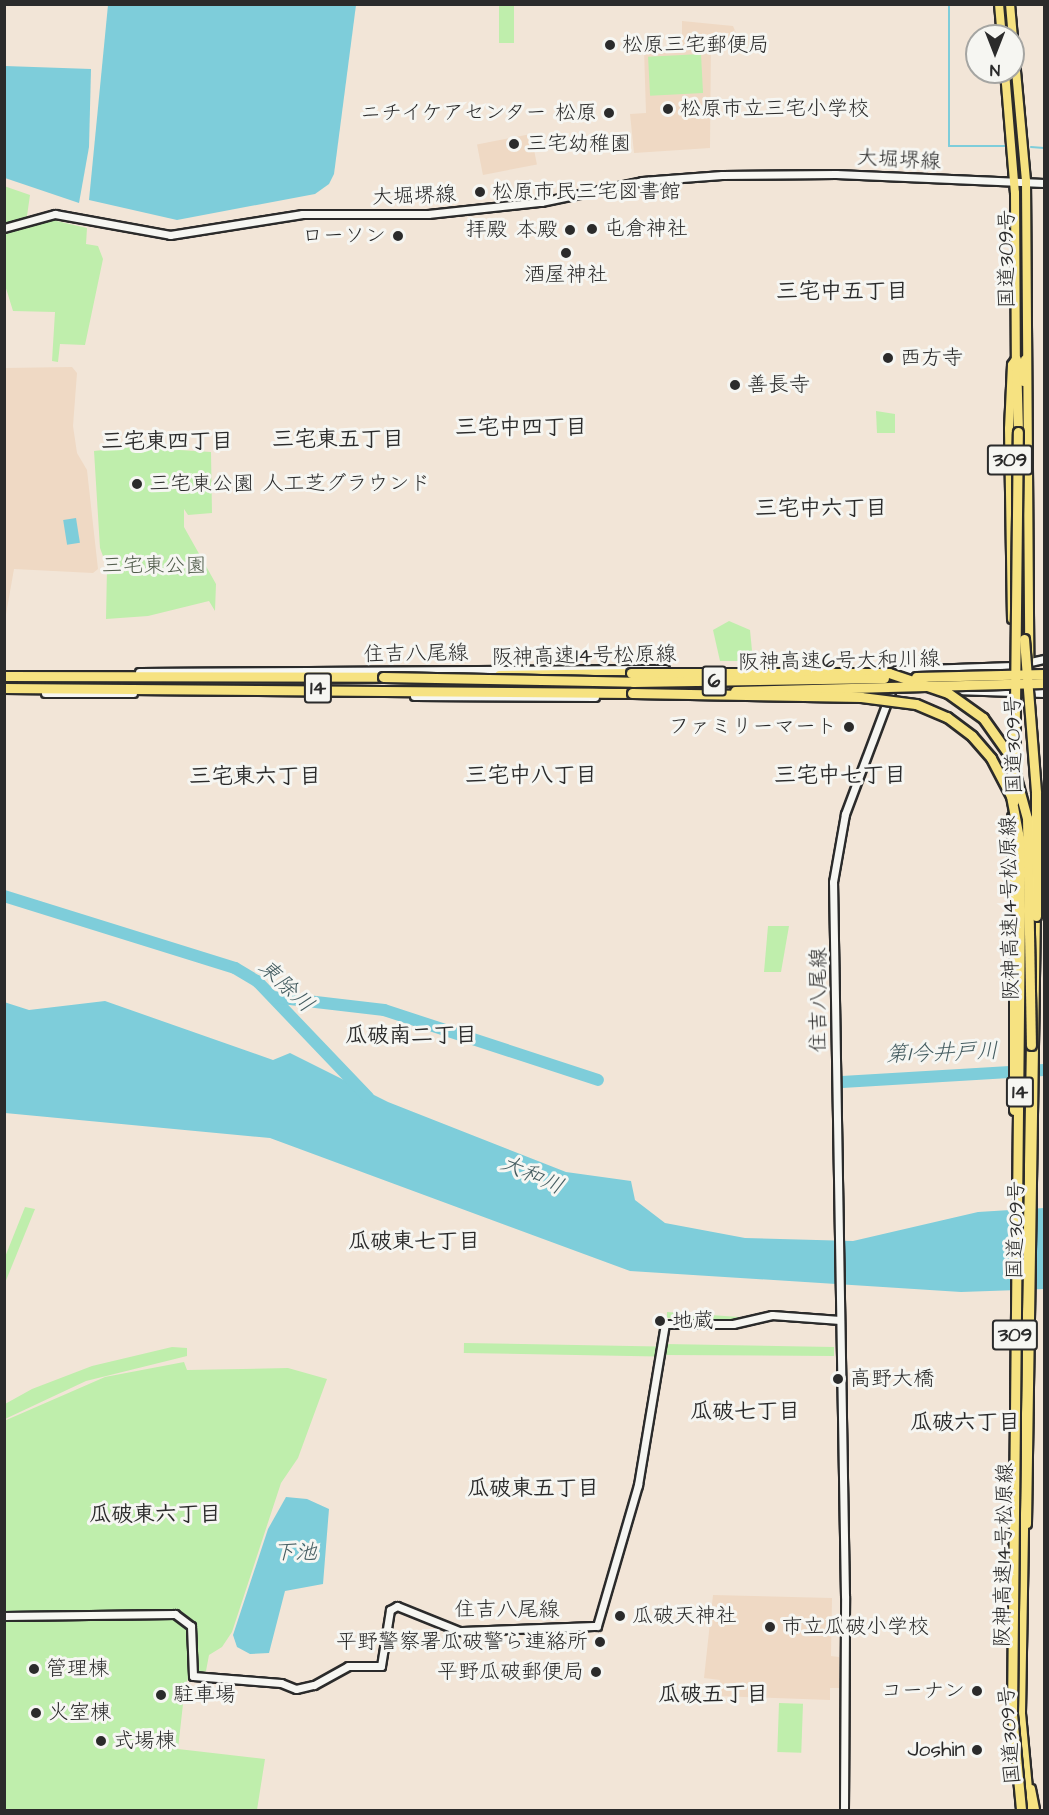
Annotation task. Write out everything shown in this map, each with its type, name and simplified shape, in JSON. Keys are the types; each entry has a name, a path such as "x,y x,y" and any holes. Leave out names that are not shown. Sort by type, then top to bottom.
{"highway":[{"path":"999,4 1001,24"},
{"name":"国道309号","path":"1010,4 1012,24"},
{"name":"国道309号","path":"1006,84 1015,182 1021,359 1030,422 1029,662 1032,692 1037,963 1024,1727 1035,1810"},
{"name":"国道309号","path":"1017,84 1026,181 1021,359"},
{"path":"1020,1157 1013,1047 1021,359"},
{"name":"国道309号","path":"1020,1810 1008,1714 1016,1203 1014,690 1009,429 1012,365 1021,359"},
{"path":"1021,432 1024,643 1037,822 1030,1045"},
{"name":"阪神高速14号松原線","path":"4,675 383,677 873,671 904,676 948,693 993,730 1010,756 1021,786 1030,855 1030,1045 1020,1702 1029,1810"},
{"name":"阪神高速6号大和川線","path":"383,677 633,682 1044,674"},
{"name":"阪神高速6号大和川線","path":"632,693 1044,683"},
{"path":"888,688 1044,691"},
{"name":"阪神高速14号松原線","path":"4,690 632,693 899,700 947,717 982,746 1005,782 1018,830 1020,1157 1012,1714 1020,1810"}],"main road":[{"name":"大堀堺線","path":"4,228 55,214 170,235 302,214 428,214 540,202 642,181 722,175 836,174 1044,183"},
{"name":"住吉八尾線","path":"4,675 419,672 512,668 899,670 1013,666 1044,659"},
{"name":"住吉八尾線","path":"844,1810 834,872 845,814 888,688 899,670"},
{"name":"住吉八尾線","path":"4,690 522,698 888,688 1044,691"},
{"name":"住吉八尾線","path":"4,1616 176,1614 190,1626 193,1676 281,1683 296,1689 314,1685 348,1666 381,1666 390,1610 396,1606 459,1630 597,1626 624,1543 667,1321 733,1324 772,1315 840,1318"}],"shaded area":[{"path":"682,21 733,26 740,42 711,42 710,148 634,153 630,114 646,113 644,49 682,52"},
{"path":"531,134 537,164 483,175 477,144"},
{"path":"72,367 77,373 73,426 77,453 87,470 98,569 93,573 14,569 5,620 5,368"},
{"name":"市立瓜破小学校","path":"713,1595 832,1598 831,1656 839,1657 839,1688 830,1688 830,1700 718,1696 720,1680 704,1678"}],"green space":[{"path":"499,5 514,5 514,43 499,43"},
{"path":"701,54 703,93 650,96 648,57"},
{"path":"4,186 30,195 27,216 5,224"},
{"path":"48,219 87,228 86,244 98,246 103,259 85,345 60,344 58,362 52,361 55,312 13,311 5,285 5,234"},
{"path":"876,411 895,414 895,433 877,433"},
{"name":"三宅東公園","path":"132,447 211,452 212,513 188,515 184,509 184,527 216,584 215,611 209,601 148,616 106,619 107,567 100,548 94,451"},
{"path":"729,621 750,630 753,661 720,661 713,630"},
{"path":"768,926 789,926 781,972 764,972"},
{"path":"25,1207 35,1209 5,1283 5,1257"},
{"path":"667,1312 739,1317 738,1321 667,1318"},
{"path":"464,1343 658,1346 658,1356 464,1353"},
{"path":"665,1344 834,1347 834,1356 664,1355"},
{"path":"172,1347 187,1348 187,1356 86,1381 5,1419 5,1404 32,1389 92,1366"},
{"path":"184,1362 187,1370 288,1368 327,1379 298,1458 281,1483 232,1632 222,1647 209,1655 206,1671 189,1676 185,1686 178,1749 265,1759 257,1810 5,1810 4,1421 105,1377"},
{"path":"779,1703 803,1704 801,1753 777,1752"}],"water":[{"path":"108,5 356,5 334,174 329,184 315,194 177,220 89,200"},
{"path":"5,66 91,69 89,147 79,203 5,178"},
{"path":"76,518 80,543 67,545 63,520"},
{"name":"大和川","path":"105,1001 273,1060 290,1053 388,1102 566,1172 631,1181 635,1200 665,1223 745,1238 853,1241 978,1212 1044,1208 1044,1289 961,1292 630,1271 270,1138 5,1113 4,1002 29,1010"},
{"name":"下池","path":"286,1497 307,1499 329,1509 323,1584 285,1591 269,1653 250,1654 237,1647 233,1635 268,1529"}],"waterway":[{"path":"949,4 949,146 1006,146"},
{"path":"1031,147 1044,148"},
{"name":"東除川","path":"4,896 235,968 257,981 368,1097"},
{"name":"第1今井戸川","path":"273,997 384,1010 598,1080"},
{"name":"第1今井戸川","path":"842,1082 1044,1070"}],"place":[{"name":"松原三宅郵便局","path":"610,45"},
{"name":"松原市立三宅小学校","path":"668,109"},
{"name":"ニチイケアセンター 松原","path":"609,113"},
{"name":"三宅幼稚園","path":"514,144"},
{"name":"松原市民三宅図書館","path":"480,192"},
{"name":"屯倉神社","path":"592,229"},
{"name":"拝殿 本殿","path":"570,230"},
{"name":"ローソン","path":"398,236"},
{"name":"酒屋神社","path":"566,253"},
{"name":"西方寺","path":"888,358"},
{"name":"善長寺","path":"735,385"},
{"name":"三宅東公園 人工芝グラウンド","path":"137,484"},
{"name":"ファミリーマート","path":"849,727"},
{"name":"地蔵","path":"660,1321"},
{"name":"高野大橋","path":"838,1379"},
{"name":"瓜破天神社","path":"620,1616"},
{"name":"市立瓜破小学校","path":"770,1627"},
{"name":"平野警察署瓜破警ら連絡所","path":"600,1642"},
{"name":"管理棟","path":"34,1669"},
{"name":"平野瓜破郵便局","path":"596,1672"},
{"name":"コーナン","path":"977,1691"},
{"name":"駐車場","path":"161,1695"},
{"name":"火室棟","path":"36,1713"},
{"name":"式場棟","path":"101,1741"},
{"name":"Joshin","path":"977,1750"}],"district":[{"name":"三宅中五丁目","path":"842,292"},
{"name":"三宅中四丁目","path":"521,428"},
{"name":"三宅東五丁目","path":"338,440"},
{"name":"三宅東四丁目","path":"167,442"},
{"name":"三宅中六丁目","path":"821,509"},
{"name":"三宅中八丁目","path":"531,776"},
{"name":"三宅中七丁目","path":"840,776"},
{"name":"三宅東六丁目","path":"255,777"},
{"name":"瓜破南二丁目","path":"411,1036"},
{"name":"瓜破東七丁目","path":"414,1242"},
{"name":"瓜破七丁目","path":"745,1412"},
{"name":"瓜破六丁目","path":"965,1423"},
{"name":"瓜破東五丁目","path":"533,1489"},
{"name":"瓜破東六丁目","path":"155,1515"},
{"name":"瓜破五丁目","path":"713,1695"}]}
